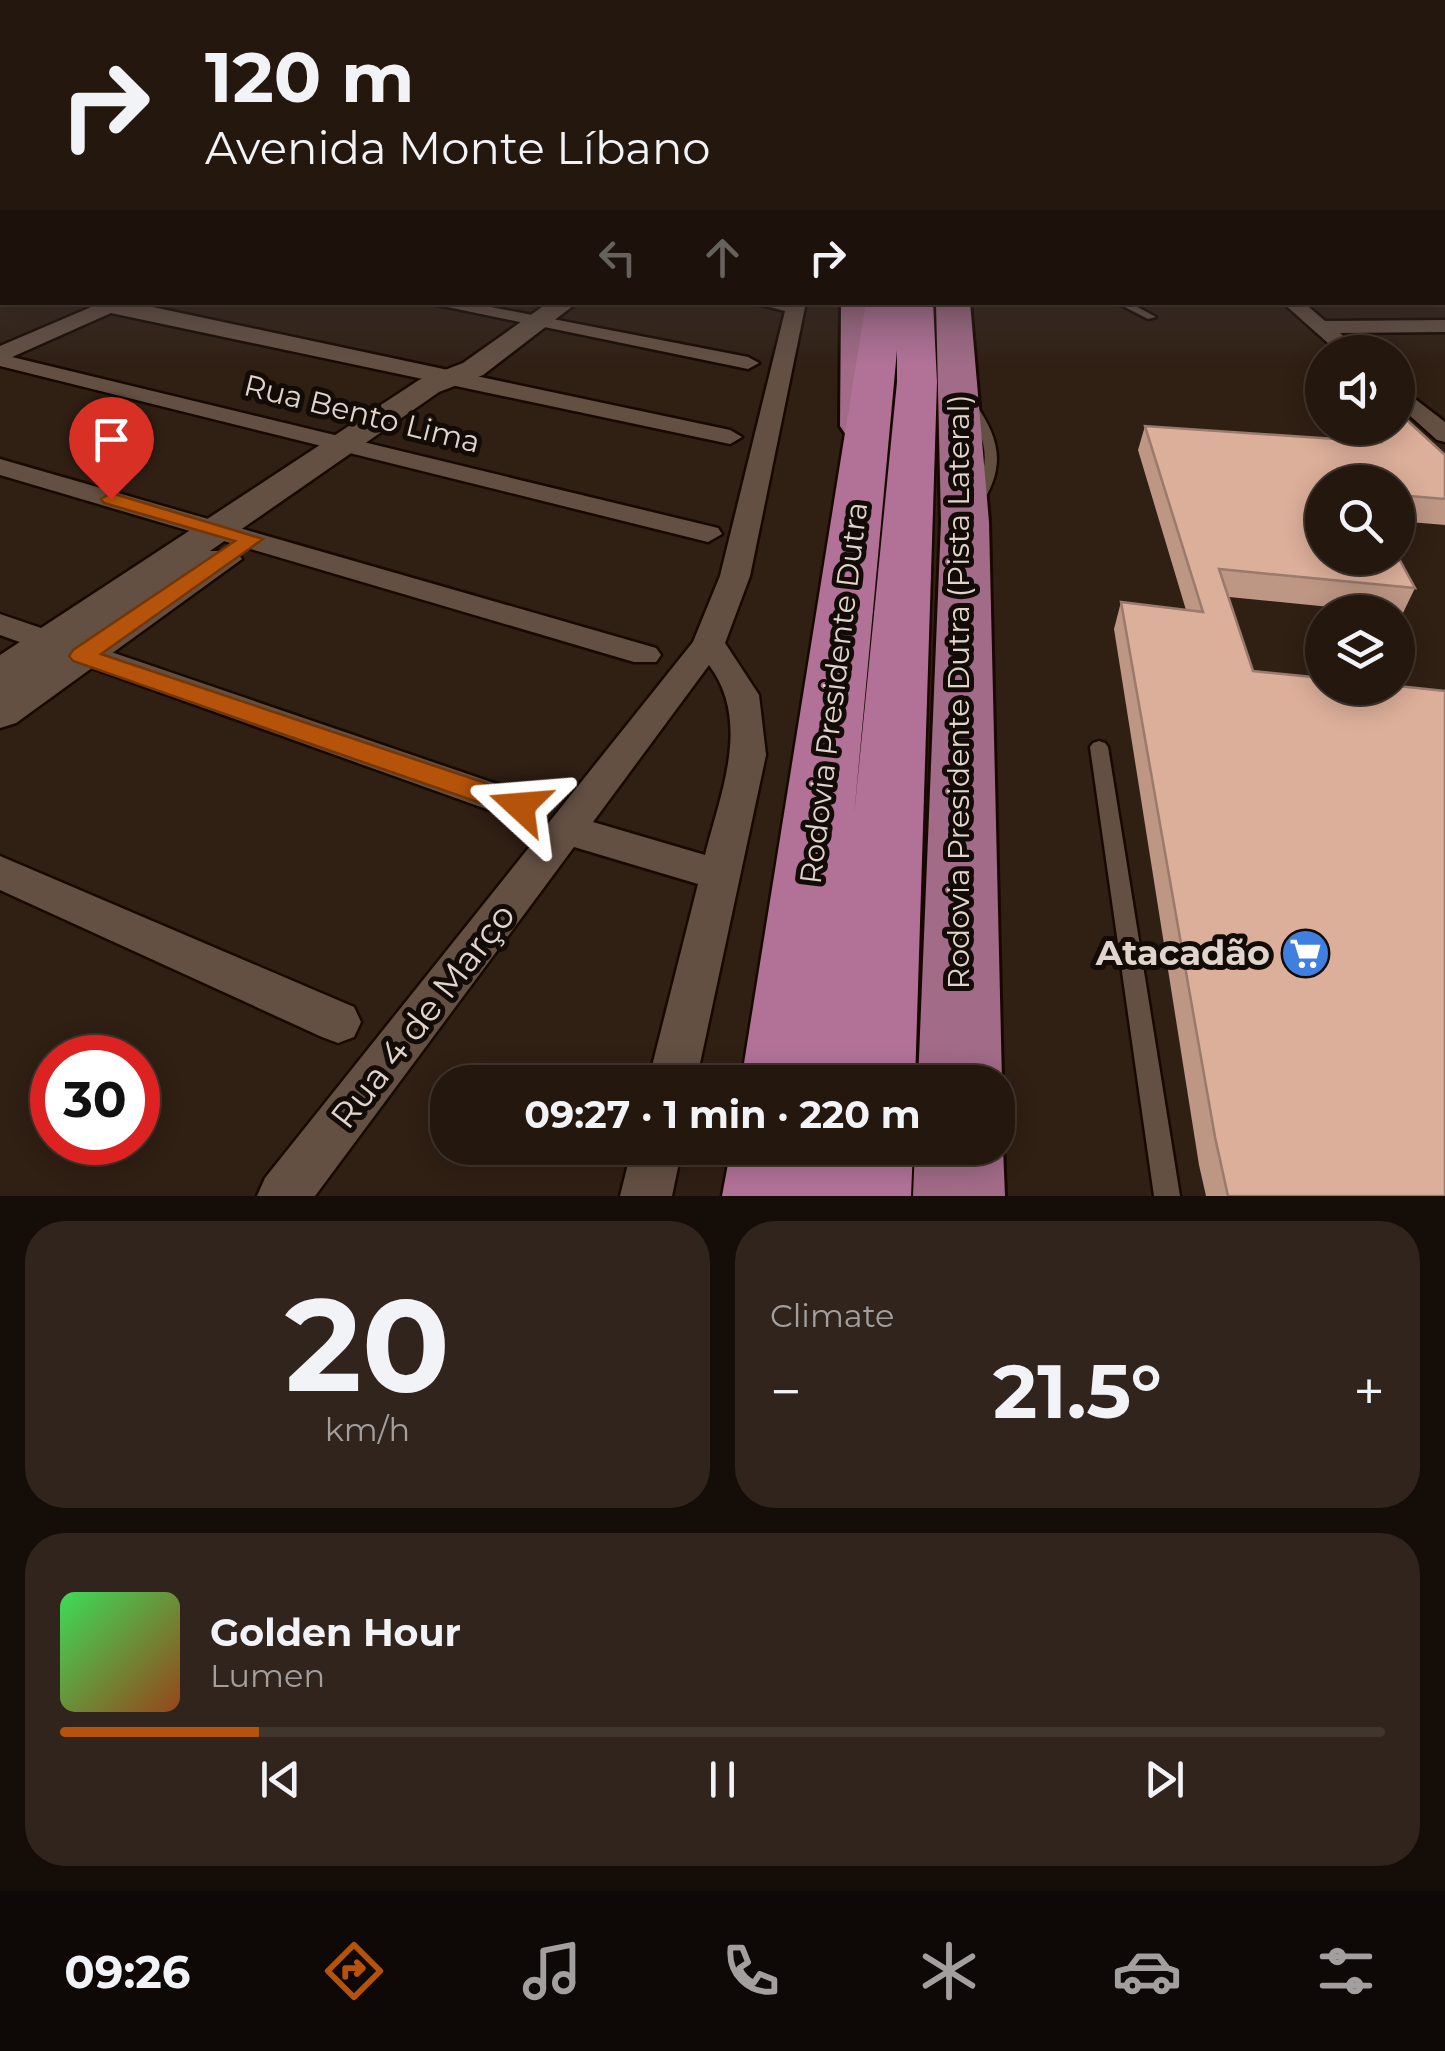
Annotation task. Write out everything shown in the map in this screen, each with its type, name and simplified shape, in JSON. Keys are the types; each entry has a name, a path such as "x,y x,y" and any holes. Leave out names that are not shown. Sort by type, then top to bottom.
{"highway":[{"path":"858,305 863,471"},
{"name":"Rodovia Presidente Dutra","path":"787,1065 884,305"},
{"name":"Rodovia Presidente Dutra","path":"872,1065 917,382 915,305"},
{"name":"Rodovia Presidente Dutra (Pista Lateral)","path":"953,305 964,515 960,1065"},
{"path":"770,1196 774,1165"},
{"path":"863,1196 866,1165"},
{"path":"958,1196 959,1165"}],"street":[{"path":"0,338 80,305"},
{"path":"0,357 115,305 464,374 730,437"},
{"path":"448,305 748,362"},
{"path":"0,712 65,649 562,305"},
{"name":"Rua 4 de Março","path":"283,1196 708,645 739,560 790,305"},
{"path":"1295,305 1330,335"},
{"path":"1320,326 1445,326"},
{"name":"Rua Bento Lima","path":"0,357 708,534"},
{"path":"1433,414 1445,435"},
{"path":"0,467 645,654"},
{"path":"0,624 520,806"},
{"path":"676,1065 744,778 748,727 737,677 708,645"},
{"path":"0,675 65,649"},
{"path":"567,830 720,875"},
{"path":"0,872 338,1022"},
{"path":"646,1196 653,1165"}],"lane":[{"path":"1126,305 1151,316"},
{"path":"1099,747 1167,1196"}],"building":[{"name":"Atacadão","path":"1145,426 1305,437 1305,445 1415,445 1415,428 1445,455 1445,499 1415,496 1415,465 1305,465 1305,575 1408,575 1415,588 1219,569 1253,671 1305,676 1305,705 1415,705 1415,688 1445,691 1445,1196 1228,1196 1121,602 1203,612"}],"place":[{"name":"Atacadão","path":"1305,953"}],"route":[{"path":"111,499 252,539 82,656 520,806"}]}
